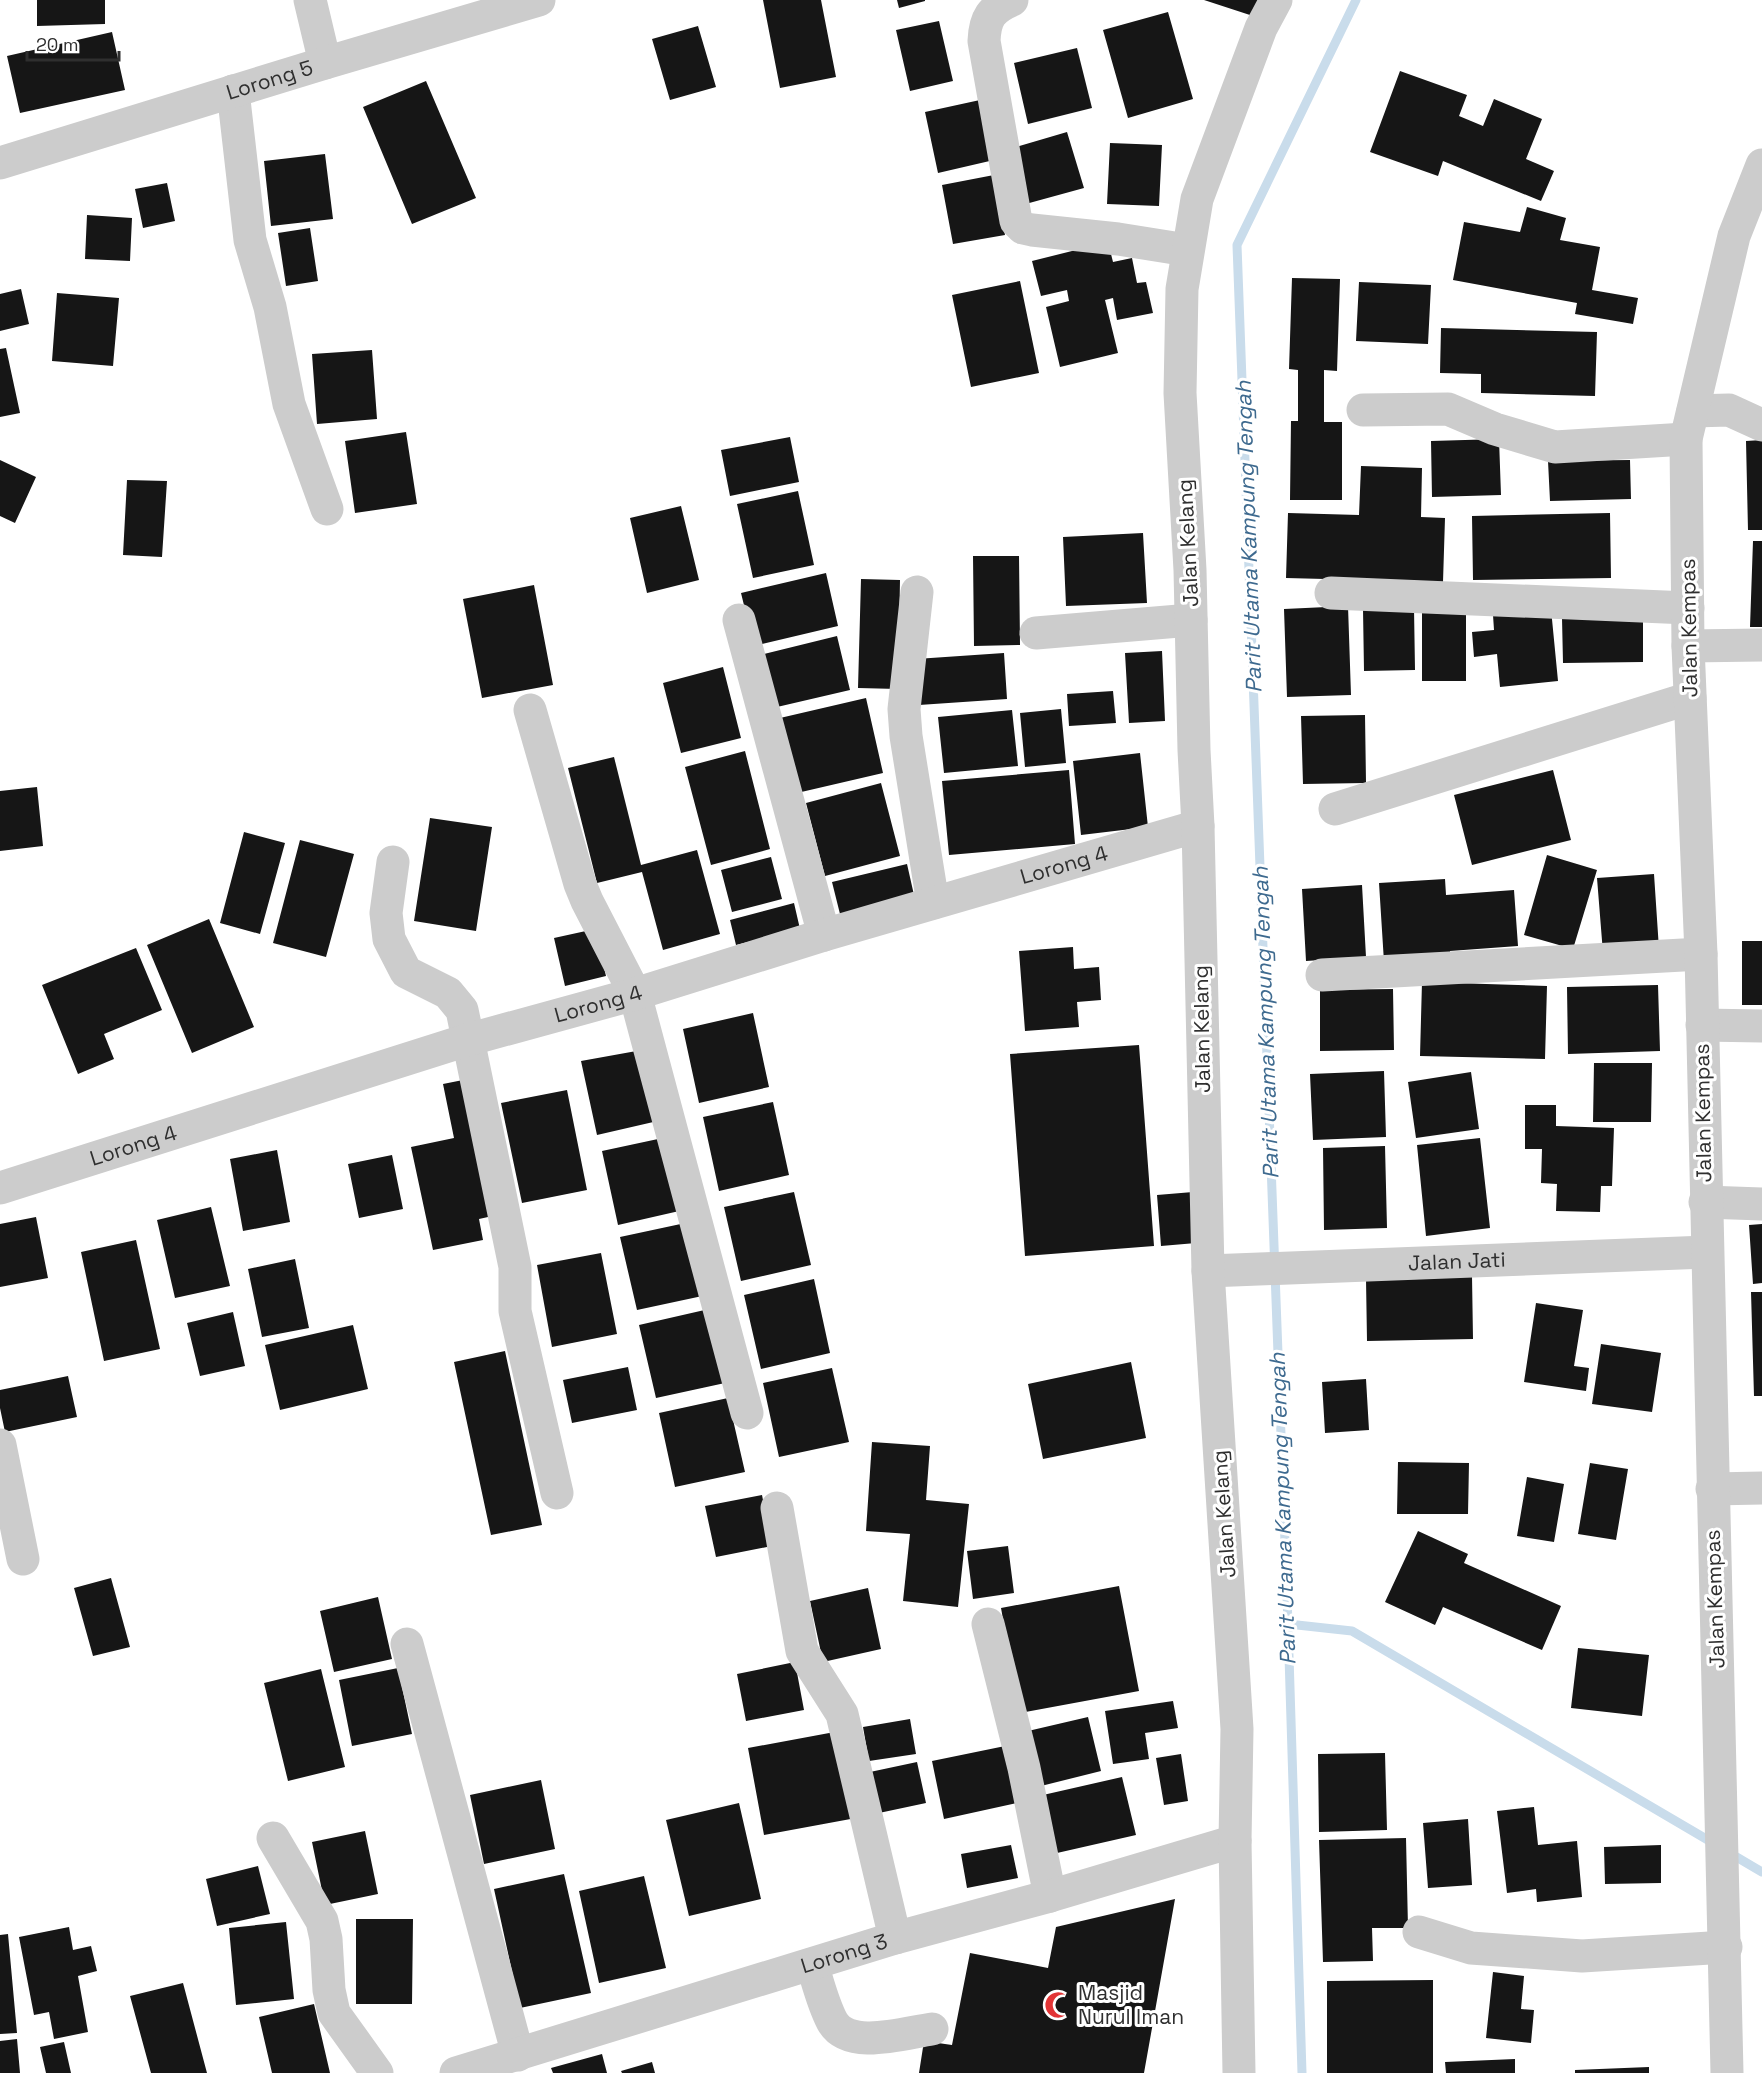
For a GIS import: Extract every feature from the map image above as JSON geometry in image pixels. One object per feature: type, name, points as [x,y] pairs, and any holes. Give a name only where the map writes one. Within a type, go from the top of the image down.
[{"type":"street","points":[[310,0],[325,63]]},
{"type":"street","name":"Lorong 5","points":[[0,163],[325,63],[443,13],[539,0]]},
{"type":"street","points":[[1012,0],[992,12],[984,25],[984,41],[1016,221],[1023,228],[1032,230],[1118,239],[1187,250]]},
{"type":"street","name":"Jalan Kelang","points":[[1239,2073],[1235,1841],[1237,1730],[1208,1271],[1198,826],[1180,393],[1182,289],[1197,199],[1261,28],[1276,0]]},
{"type":"street","points":[[232,91],[250,240],[270,307],[289,404],[327,509]]},
{"type":"street","name":"Jalan Kempas","points":[[1727,2073],[1701,954],[1688,646],[1689,425],[1734,236],[1762,165]]},
{"type":"street","points":[[1363,410],[1448,409],[1495,429],[1555,447],[1689,425],[1730,410],[1762,425]]},
{"type":"street","points":[[917,592],[904,709],[906,736],[933,903]]},
{"type":"street","points":[[1331,593],[1688,608]]},
{"type":"street","points":[[739,620],[824,934]]},
{"type":"street","points":[[1036,633],[1191,621]]},
{"type":"street","points":[[1688,646],[1762,645]]},
{"type":"street","points":[[1335,809],[1690,698]]},
{"type":"street","points":[[530,710],[580,884],[635,993],[747,1413]]},
{"type":"street","name":"Lorong 4","points":[[0,1188],[467,1040],[635,993],[824,934],[1198,826]]},
{"type":"street","points":[[393,862],[386,913],[389,939],[406,972],[448,993],[462,1010],[515,1267],[515,1311],[557,1493]]},
{"type":"street","points":[[1323,975],[1701,954]]},
{"type":"street","points":[[1702,1025],[1762,1026]]},
{"type":"street","points":[[1705,1202],[1762,1204]]},
{"type":"street","name":"Jalan Jati","points":[[1208,1271],[1707,1252]]},
{"type":"street","points":[[0,1445],[23,1559]]},
{"type":"street","points":[[1712,1488],[1762,1488]]},
{"type":"street","points":[[777,1508],[801,1651],[842,1714],[895,1938]]},
{"type":"street","points":[[988,1624],[1024,1768],[1050,1896]]},
{"type":"street","points":[[407,1644],[518,2055]]},
{"type":"street","points":[[273,1838],[321,1922],[326,1939],[329,1989],[334,2013],[377,2073]]},
{"type":"street","name":"Lorong 3","points":[[476,2070],[895,1938],[1050,1896],[1235,1841]]},
{"type":"street","points":[[1419,1932],[1471,1948],[1582,1956],[1725,1947]]},
{"type":"street","points":[[812,1964],[832,2021],[847,2036],[872,2038],[932,2030]]},
{"type":"building","points":[[37,0],[105,0],[105,24],[37,26]]},
{"type":"building","points":[[763,0],[821,0],[836,77],[780,88]]},
{"type":"building","points":[[897,0],[925,0],[925,1],[899,8]]},
{"type":"building","points":[[1204,0],[1258,0],[1253,16]]},
{"type":"building","points":[[1168,12],[1193,99],[1128,118],[1103,30]]},
{"type":"building","points":[[939,21],[953,81],[910,91],[896,30]]},
{"type":"building","points":[[698,26],[716,87],[670,100],[652,39]]},
{"type":"building","points":[[112,32],[125,90],[20,113],[7,56]]},
{"type":"building","points":[[1077,48],[1092,108],[1028,124],[1014,63]]},
{"type":"building","points":[[1400,71],[1467,95],[1459,116],[1483,126],[1494,99],[1542,119],[1526,159],[1554,171],[1541,201],[1443,161],[1438,176],[1370,152]]},
{"type":"building","points":[[426,81],[476,198],[412,224],[363,107]]},
{"type":"building","points":[[980,100],[994,160],[938,173],[925,112]]},
{"type":"building","points":[[1067,132],[1084,188],[1022,205],[1006,150]]},
{"type":"building","points":[[1110,143],[1162,145],[1159,206],[1107,204]]},
{"type":"building","points":[[325,154],[333,219],[271,226],[264,161]]},
{"type":"building","points":[[994,175],[1005,235],[953,244],[942,185]]},
{"type":"building","points":[[167,183],[175,221],[143,228],[135,189]]},
{"type":"building","points":[[1527,207],[1566,218],[1560,240],[1600,247],[1592,290],[1638,298],[1633,324],[1575,314],[1577,303],[1453,280],[1464,222],[1520,232]]},
{"type":"building","points":[[87,215],[132,218],[130,261],[85,259]]},
{"type":"building","points":[[310,228],[318,281],[286,286],[278,233]]},
{"type":"building","points":[[1108,242],[1113,262],[1132,258],[1137,283],[1146,282],[1153,313],[1117,320],[1113,298],[1105,300],[1118,353],[1060,367],[1046,307],[1069,301],[1067,290],[1041,296],[1032,261]]},
{"type":"building","points":[[1292,278],[1340,279],[1337,371],[1324,370],[1324,422],[1342,422],[1342,500],[1290,500],[1291,421],[1298,421],[1298,370],[1289,369]]},
{"type":"building","points":[[1020,281],[1039,373],[971,387],[952,295]]},
{"type":"building","points":[[1359,282],[1431,285],[1428,344],[1356,341]]},
{"type":"building","points":[[21,289],[29,324],[0,331],[0,294]]},
{"type":"building","points":[[57,293],[119,298],[113,366],[52,361]]},
{"type":"building","points":[[1441,328],[1597,332],[1595,396],[1481,393],[1481,374],[1440,373]]},
{"type":"building","points":[[6,348],[20,413],[0,417],[0,349]]},
{"type":"building","points":[[372,350],[377,419],[317,424],[312,354]]},
{"type":"building","points":[[406,432],[417,504],[355,513],[345,441]]},
{"type":"building","points":[[790,437],[799,482],[730,496],[721,450]]},
{"type":"building","points":[[1499,439],[1501,495],[1432,497],[1431,441]]},
{"type":"building","points":[[1762,440],[1762,530],[1748,530],[1746,441]]},
{"type":"building","points":[[0,460],[36,477],[15,523],[0,516]]},
{"type":"building","points":[[1630,460],[1631,499],[1550,501],[1548,461]]},
{"type":"building","points":[[1361,466],[1422,468],[1421,517],[1445,518],[1443,582],[1286,578],[1288,513],[1359,515]]},
{"type":"building","points":[[127,480],[167,481],[162,557],[123,555]]},
{"type":"building","points":[[798,491],[814,565],[753,578],[737,504]]},
{"type":"building","points":[[681,506],[699,580],[647,593],[630,518]]},
{"type":"building","points":[[1610,513],[1611,578],[1473,580],[1472,516]]},
{"type":"building","points":[[1143,533],[1147,603],[1066,606],[1063,537]]},
{"type":"building","points":[[1753,541],[1762,541],[1762,627],[1750,627]]},
{"type":"building","points":[[973,556],[1019,556],[1020,645],[974,646]]},
{"type":"building","points":[[826,573],[838,626],[754,646],[741,593]]},
{"type":"building","points":[[861,579],[900,580],[898,689],[858,688]]},
{"type":"building","points":[[534,585],[553,685],[482,698],[463,599]]},
{"type":"building","points":[[1348,606],[1351,695],[1287,697],[1284,609]]},
{"type":"building","points":[[1414,608],[1415,670],[1364,671],[1363,609]]},
{"type":"building","points":[[1551,609],[1558,681],[1500,687],[1497,654],[1474,657],[1472,632],[1494,630],[1493,615]]},
{"type":"building","points":[[1422,611],[1466,612],[1466,681],[1422,681]]},
{"type":"building","points":[[1643,617],[1643,662],[1563,663],[1562,618]]},
{"type":"building","points":[[837,636],[850,690],[777,707],[764,654]]},
{"type":"building","points":[[1162,651],[1165,721],[1129,723],[1125,653]]},
{"type":"building","points":[[1004,653],[1007,699],[919,705],[916,659]]},
{"type":"building","points":[[723,667],[741,738],[681,753],[663,683]]},
{"type":"building","points":[[1113,691],[1116,723],[1069,726],[1067,694]]},
{"type":"building","points":[[866,698],[883,773],[797,793],[780,718]]},
{"type":"building","points":[[1061,709],[1066,763],[1025,767],[1020,713]]},
{"type":"building","points":[[1012,710],[1018,766],[944,773],[938,717]]},
{"type":"building","points":[[1365,715],[1366,783],[1303,784],[1301,716]]},
{"type":"building","points":[[745,751],[770,849],[711,865],[685,767]]},
{"type":"building","points":[[1140,753],[1148,827],[1081,835],[1073,761]]},
{"type":"building","points":[[614,757],[641,865],[697,850],[720,934],[663,950],[642,872],[597,883],[568,768]]},
{"type":"building","points":[[1069,770],[1075,844],[949,855],[942,781]]},
{"type":"building","points":[[1553,770],[1571,840],[1472,865],[1454,795]]},
{"type":"building","points":[[881,783],[900,856],[825,876],[806,803]]},
{"type":"building","points":[[37,787],[43,846],[0,851],[0,791]]},
{"type":"building","points":[[430,818],[492,827],[476,931],[414,921]]},
{"type":"building","points":[[244,832],[285,843],[260,934],[220,923]]},
{"type":"building","points":[[300,840],[354,854],[326,957],[273,943]]},
{"type":"building","points":[[1547,855],[1597,870],[1573,949],[1524,935]]},
{"type":"building","points":[[771,857],[782,899],[732,912],[721,870]]},
{"type":"building","points":[[907,864],[914,895],[840,914],[832,882]]},
{"type":"building","points":[[1654,874],[1659,949],[1603,953],[1597,878]]},
{"type":"building","points":[[1445,879],[1446,895],[1514,890],[1518,946],[1450,951],[1450,958],[1384,962],[1379,883]]},
{"type":"building","points":[[1362,885],[1366,957],[1306,961],[1302,889]]},
{"type":"building","points":[[794,903],[800,929],[736,945],[730,920]]},
{"type":"building","points":[[209,919],[254,1027],[192,1053],[147,945]]},
{"type":"building","points":[[595,929],[606,976],[565,986],[554,938]]},
{"type":"building","points":[[1742,941],[1762,941],[1762,1005],[1742,1005]]},
{"type":"building","points":[[1073,947],[1074,969],[1099,967],[1101,1000],[1077,1002],[1079,1027],[1025,1031],[1019,951]]},
{"type":"building","points":[[136,948],[162,1010],[104,1034],[114,1059],[78,1074],[42,985]]},
{"type":"building","points":[[1422,982],[1547,986],[1545,1059],[1420,1056]]},
{"type":"building","points":[[1658,985],[1660,1051],[1568,1054],[1567,987]]},
{"type":"building","points":[[1393,989],[1394,1050],[1320,1051],[1320,990]]},
{"type":"building","points":[[753,1013],[769,1087],[699,1103],[683,1029]]},
{"type":"building","points":[[1139,1045],[1154,1246],[1025,1256],[1010,1054]]},
{"type":"building","points":[[642,1050],[662,1120],[597,1135],[581,1061]]},
{"type":"building","points":[[1594,1063],[1652,1063],[1651,1122],[1593,1122]]},
{"type":"building","points":[[1384,1071],[1386,1137],[1313,1140],[1310,1074]]},
{"type":"building","points":[[1471,1072],[1479,1129],[1416,1138],[1408,1082]]},
{"type":"building","points":[[468,1079],[497,1215],[479,1219],[483,1240],[433,1250],[411,1147],[454,1138],[443,1084]]},
{"type":"building","points":[[567,1090],[587,1190],[522,1203],[501,1103]]},
{"type":"building","points":[[773,1102],[789,1175],[719,1191],[703,1117]]},
{"type":"building","points":[[1525,1105],[1556,1105],[1556,1126],[1614,1128],[1612,1186],[1601,1186],[1600,1212],[1556,1211],[1557,1184],[1541,1183],[1542,1149],[1525,1149]]},
{"type":"building","points":[[672,1136],[688,1209],[618,1225],[602,1151]]},
{"type":"building","points":[[1480,1138],[1490,1228],[1426,1236],[1417,1145]]},
{"type":"building","points":[[1385,1146],[1387,1228],[1324,1230],[1323,1148]]},
{"type":"building","points":[[277,1150],[290,1222],[243,1231],[230,1159]]},
{"type":"building","points":[[392,1155],[403,1209],[359,1218],[348,1164]]},
{"type":"building","points":[[794,1192],[811,1265],[741,1281],[724,1207]]},
{"type":"building","points":[[1193,1192],[1196,1243],[1161,1246],[1157,1195]]},
{"type":"building","points":[[211,1207],[230,1286],[175,1298],[157,1220]]},
{"type":"building","points":[[36,1217],[48,1278],[0,1287],[0,1224]]},
{"type":"building","points":[[690,1222],[707,1295],[637,1310],[620,1237]]},
{"type":"building","points":[[1762,1224],[1762,1283],[1753,1284],[1749,1225]]},
{"type":"building","points":[[136,1240],[160,1349],[104,1361],[81,1252]]},
{"type":"building","points":[[601,1253],[617,1334],[552,1347],[537,1265]]},
{"type":"building","points":[[295,1259],[309,1328],[262,1337],[248,1269]]},
{"type":"building","points":[[1472,1276],[1473,1339],[1367,1341],[1366,1279]]},
{"type":"building","points":[[814,1279],[830,1353],[761,1369],[744,1295]]},
{"type":"building","points":[[1751,1292],[1762,1292],[1762,1396],[1754,1396]]},
{"type":"building","points":[[1536,1303],[1583,1310],[1574,1366],[1589,1368],[1586,1391],[1524,1382]]},
{"type":"building","points":[[709,1309],[725,1383],[656,1398],[639,1325]]},
{"type":"building","points":[[233,1312],[245,1366],[200,1376],[187,1323]]},
{"type":"building","points":[[353,1325],[368,1389],[280,1410],[265,1345]]},
{"type":"building","points":[[1601,1344],[1661,1353],[1652,1412],[1592,1404]]},
{"type":"building","points":[[505,1351],[542,1525],[491,1535],[454,1362]]},
{"type":"building","points":[[1131,1362],[1146,1438],[1043,1459],[1028,1384]]},
{"type":"building","points":[[628,1367],[637,1410],[572,1423],[563,1380]]},
{"type":"building","points":[[832,1368],[849,1442],[779,1457],[763,1383]]},
{"type":"building","points":[[68,1376],[77,1417],[5,1432],[0,1408],[0,1390]]},
{"type":"building","points":[[1366,1379],[1369,1430],[1325,1433],[1322,1382]]},
{"type":"building","points":[[728,1398],[745,1472],[675,1487],[659,1413]]},
{"type":"building","points":[[872,1442],[930,1446],[926,1500],[969,1504],[958,1607],[903,1601],[910,1534],[866,1531]]},
{"type":"building","points":[[1398,1462],[1469,1463],[1468,1514],[1397,1514]]},
{"type":"building","points":[[1590,1463],[1628,1469],[1616,1540],[1578,1534]]},
{"type":"building","points":[[1527,1477],[1564,1484],[1554,1542],[1517,1536]]},
{"type":"building","points":[[762,1495],[772,1546],[716,1557],[705,1506]]},
{"type":"building","points":[[1418,1531],[1468,1554],[1464,1563],[1561,1606],[1542,1650],[1443,1607],[1435,1625],[1385,1602]]},
{"type":"building","points":[[1008,1546],[1014,1593],[973,1599],[967,1551]]},
{"type":"building","points":[[111,1578],[130,1647],[93,1656],[74,1588]]},
{"type":"building","points":[[1119,1586],[1139,1691],[1020,1713],[1001,1608]]},
{"type":"building","points":[[868,1588],[881,1649],[823,1662],[810,1601]]},
{"type":"building","points":[[378,1597],[392,1659],[334,1672],[320,1611]]},
{"type":"building","points":[[1578,1648],[1649,1655],[1642,1716],[1571,1708]]},
{"type":"building","points":[[795,1662],[804,1710],[746,1721],[737,1674]]},
{"type":"building","points":[[398,1668],[412,1734],[352,1746],[339,1680]]},
{"type":"building","points":[[321,1669],[345,1767],[288,1781],[264,1683]]},
{"type":"building","points":[[1173,1701],[1178,1728],[1145,1733],[1149,1759],[1113,1764],[1105,1711]]},
{"type":"building","points":[[1088,1717],[1101,1771],[1041,1786],[1028,1731]]},
{"type":"building","points":[[910,1719],[916,1754],[869,1761],[863,1727]]},
{"type":"building","points":[[840,1731],[856,1818],[764,1835],[748,1748]]},
{"type":"building","points":[[1010,1745],[1022,1802],[944,1819],[932,1761]]},
{"type":"building","points":[[1385,1753],[1387,1830],[1319,1832],[1318,1754]]},
{"type":"building","points":[[1181,1754],[1188,1801],[1164,1805],[1156,1758]]},
{"type":"building","points":[[917,1762],[926,1803],[879,1813],[870,1772]]},
{"type":"building","points":[[1122,1777],[1136,1835],[1057,1853],[1043,1795]]},
{"type":"building","points":[[541,1780],[555,1849],[484,1864],[470,1795]]},
{"type":"building","points":[[739,1803],[761,1899],[689,1916],[666,1820]]},
{"type":"building","points":[[1534,1807],[1538,1845],[1577,1841],[1582,1897],[1537,1902],[1536,1889],[1507,1893],[1497,1811]]},
{"type":"building","points":[[1468,1819],[1472,1885],[1428,1888],[1423,1823]]},
{"type":"building","points":[[365,1831],[378,1894],[325,1905],[312,1842]]},
{"type":"building","points":[[1406,1838],[1408,1928],[1372,1928],[1373,1961],[1323,1962],[1319,1840]]},
{"type":"building","points":[[1011,1845],[1018,1878],[967,1888],[961,1854]]},
{"type":"building","points":[[1661,1845],[1661,1883],[1605,1884],[1604,1847]]},
{"type":"building","points":[[258,1866],[270,1914],[217,1926],[206,1879]]},
{"type":"building","points":[[564,1874],[591,1993],[520,2008],[494,1889]]},
{"type":"building","points":[[644,1876],[666,1968],[599,1983],[579,1891]]},
{"type":"building","name":"Masjid Nurul Iman","points":[[1175,1899],[1144,2073],[919,2073],[924,2041],[952,2045],[970,1953],[1048,1968],[1056,1927]]},
{"type":"building","points":[[356,1919],[413,1919],[412,2004],[356,2004]]},
{"type":"building","points":[[286,1922],[294,1999],[236,2005],[229,1928]]},
{"type":"building","points":[[69,1927],[73,1950],[91,1946],[97,1971],[78,1976],[88,2032],[54,2039],[49,2012],[34,2015],[19,1937]]},
{"type":"building","points":[[8,1934],[17,2033],[0,2034],[0,1935]]},
{"type":"building","points":[[1493,1972],[1524,1976],[1521,2009],[1534,2010],[1531,2043],[1486,2038]]},
{"type":"building","points":[[1433,1980],[1433,2073],[1327,2073],[1327,1981]]},
{"type":"building","points":[[183,1983],[207,2073],[151,2073],[130,1996]]},
{"type":"building","points":[[314,2004],[330,2073],[272,2073],[259,2017]]},
{"type":"building","points":[[17,2039],[20,2073],[0,2073],[0,2041]]},
{"type":"building","points":[[64,2042],[71,2073],[46,2073],[40,2047]]},
{"type":"building","points":[[602,2054],[607,2073],[553,2073],[551,2068]]},
{"type":"building","points":[[1515,2059],[1515,2073],[1446,2073],[1445,2062]]},
{"type":"building","points":[[652,2062],[655,2073],[622,2073],[621,2071]]},
{"type":"building","points":[[1649,2067],[1649,2073],[1575,2073],[1575,2070]]},
{"type":"waterway","name":"Parit Utama Kampung Tengah","points":[[1302,2073],[1288,1624],[1237,245],[1356,0]]},
{"type":"waterway","points":[[1288,1624],[1352,1631],[1713,1843]]},
{"type":"waterway","points":[[1728,1852],[1762,1872]]},
{"type":"place","name":"Masjid Nurul Iman","points":[[1058,2005]]}]
